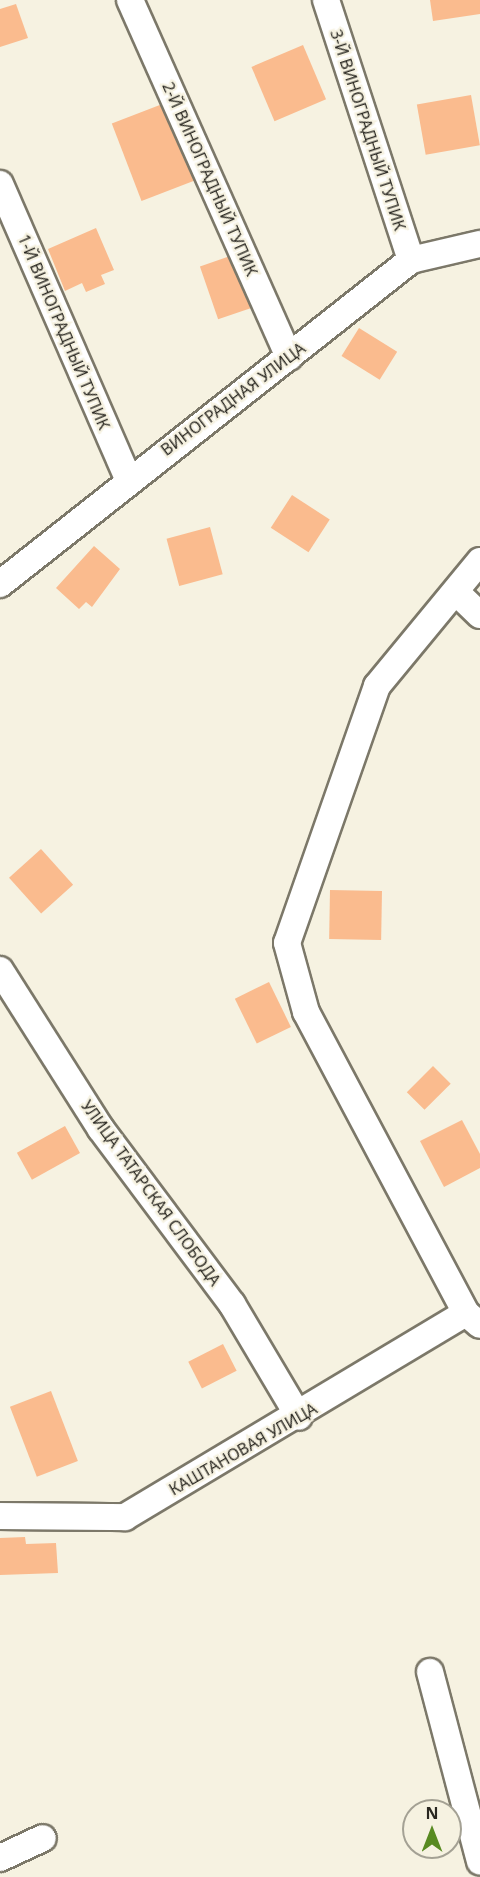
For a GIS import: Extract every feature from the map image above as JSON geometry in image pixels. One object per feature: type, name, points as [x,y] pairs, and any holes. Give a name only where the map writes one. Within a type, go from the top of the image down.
[{"type":"street","name":"2-Й ВИНОГРАДНЫЙ ТУПИК","points":[[130,0],[289,357]]},
{"type":"street","name":"3-Й ВИНОГРАДНЫЙ ТУПИК","points":[[326,0],[411,260]]},
{"type":"street","name":"1-Й ВИНОГРАДНЫЙ ТУПИК","points":[[0,184],[128,479]]},
{"type":"street","name":"ВИНОГРАДНАЯ УЛИЦА","points":[[0,584],[128,479],[289,357],[411,260],[480,244]]},
{"type":"street","points":[[473,1319],[306,1011],[287,943],[377,686],[480,561]]},
{"type":"street","points":[[456,592],[480,615]]},
{"type":"street","name":"УЛИЦА ТАТАРСКАЯ СЛОБОДА","points":[[0,970],[101,1129],[232,1304],[299,1417]]},
{"type":"street","name":"КАШТАНОВАЯ УЛИЦА","points":[[0,1516],[125,1517],[473,1319]]},
{"type":"street","points":[[430,1672],[480,1861]]},
{"type":"street","points":[[0,1858],[43,1838]]},
{"type":"building","points":[[430,0],[480,0],[480,14],[433,21]]},
{"type":"building","points":[[16,4],[28,38],[0,47],[0,9]]},
{"type":"building","points":[[303,45],[326,99],[275,121],[251,67]]},
{"type":"building","points":[[471,95],[480,145],[426,155],[417,105]]},
{"type":"building","points":[[165,103],[195,180],[142,201],[112,123]]},
{"type":"building","points":[[96,228],[114,270],[101,275],[105,284],[86,292],[82,283],[65,291],[48,249]]},
{"type":"building","points":[[233,255],[251,308],[218,319],[200,266]]},
{"type":"building","points":[[359,328],[397,352],[380,380],[342,356]]},
{"type":"building","points":[[292,495],[330,520],[308,552],[271,528]]},
{"type":"building","points":[[210,527],[223,574],[179,586],[167,539]]},
{"type":"building","points":[[94,546],[120,569],[92,607],[86,602],[79,609],[56,588]]},
{"type":"building","points":[[41,849],[73,885],[41,913],[9,878]]},
{"type":"building","points":[[330,890],[382,891],[381,940],[329,939]]},
{"type":"building","points":[[269,982],[291,1027],[257,1044],[235,999]]},
{"type":"building","points":[[433,1066],[451,1084],[425,1110],[407,1092]]},
{"type":"building","points":[[462,1120],[480,1154],[480,1168],[444,1187],[420,1141]]},
{"type":"building","points":[[65,1126],[80,1153],[32,1180],[17,1153]]},
{"type":"building","points":[[223,1344],[237,1371],[202,1388],[188,1362]]},
{"type":"building","points":[[51,1391],[78,1461],[37,1477],[10,1407]]},
{"type":"building","points":[[25,1537],[26,1544],[56,1543],[58,1573],[0,1575],[0,1538]]}]
